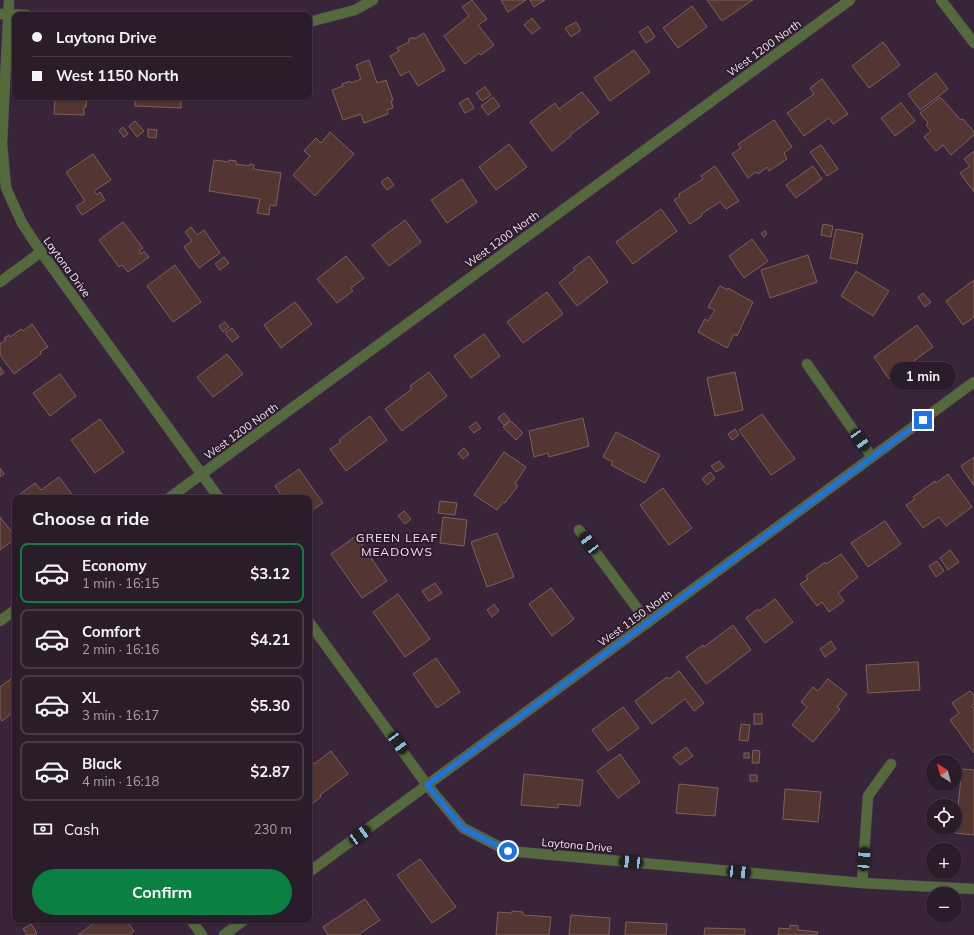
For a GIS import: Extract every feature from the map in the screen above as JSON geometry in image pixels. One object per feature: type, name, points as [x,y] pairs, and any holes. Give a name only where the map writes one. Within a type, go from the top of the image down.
[{"type":"street","name":"Laytona Drive","points":[[9,0],[4,14],[2,143],[6,188],[22,223],[41,252],[216,495]]},
{"type":"street","points":[[312,21],[355,10],[373,0]]},
{"type":"street","name":"West 1200 North","points":[[173,495],[850,0]]},
{"type":"street","points":[[941,0],[974,43]]},
{"type":"street","points":[[0,282],[41,252]]},
{"type":"street","points":[[807,364],[872,457]]},
{"type":"street","name":"West 1150 North","points":[[312,870],[974,382]]},
{"type":"street","points":[[579,530],[648,623]]},
{"type":"street","points":[[0,621],[12,612]]},
{"type":"street","name":"Laytona Drive","points":[[312,626],[427,785],[463,828],[508,851],[862,883],[974,889]]},
{"type":"street","points":[[862,883],[868,796],[891,764]]},
{"type":"street","points":[[193,923],[202,935]]},
{"type":"street","points":[[224,935],[240,923]]},
{"type":"building","points":[[472,0],[487,19],[478,25],[494,45],[481,55],[479,53],[465,64],[444,36],[469,16],[462,7]]},
{"type":"building","points":[[501,0],[526,0],[508,12]]},
{"type":"building","points":[[530,0],[545,0],[534,7]]},
{"type":"building","points":[[707,0],[753,0],[722,21]]},
{"type":"building","points":[[692,6],[707,27],[678,48],[663,28]]},
{"type":"building","points":[[532,18],[540,28],[532,34],[524,25]]},
{"type":"building","points":[[576,22],[581,30],[571,37],[565,28]]},
{"type":"building","points":[[648,26],[655,37],[646,43],[639,32]]},
{"type":"building","points":[[424,33],[445,70],[418,86],[409,71],[401,76],[390,56],[399,51],[397,48],[409,42],[408,40],[413,37],[414,39]]},
{"type":"building","points":[[883,42],[900,65],[869,88],[852,66]]},
{"type":"building","points":[[634,50],[650,72],[610,101],[594,78]]},
{"type":"building","points":[[369,60],[377,83],[386,80],[393,100],[391,101],[393,108],[387,110],[388,114],[364,123],[361,114],[343,120],[332,90],[343,86],[342,84],[350,81],[351,83],[361,79],[356,65]]},
{"type":"building","points":[[936,73],[948,89],[920,110],[908,94]]},
{"type":"building","points":[[822,79],[848,114],[833,124],[829,118],[804,136],[787,113],[814,94],[810,88]]},
{"type":"building","points":[[485,87],[491,95],[482,101],[476,93]]},
{"type":"building","points":[[582,92],[599,113],[552,151],[530,122],[555,103],[559,109]]},
{"type":"building","points":[[493,97],[500,106],[488,115],[481,106]]},
{"type":"building","points":[[940,97],[974,132],[974,135],[951,155],[943,145],[936,151],[924,137],[931,131],[926,125],[928,123],[920,113]]},
{"type":"building","points":[[468,98],[474,108],[465,113],[459,103]]},
{"type":"building","points":[[55,100],[87,100],[86,107],[84,107],[84,115],[54,114]]},
{"type":"building","points":[[135,100],[181,100],[181,108],[135,106]]},
{"type":"building","points":[[901,103],[915,121],[895,136],[881,118]]},
{"type":"building","points":[[774,120],[792,147],[784,153],[787,159],[769,171],[767,167],[758,174],[756,172],[748,178],[732,154],[741,148],[738,144]]},
{"type":"building","points":[[135,121],[144,131],[137,137],[129,126]]},
{"type":"building","points":[[123,127],[128,134],[124,137],[119,131]]},
{"type":"building","points":[[148,129],[157,130],[156,138],[148,137]]},
{"type":"building","points":[[330,132],[354,154],[315,196],[293,175],[310,156],[304,151],[316,138],[321,143]]},
{"type":"building","points":[[509,144],[527,167],[496,190],[479,167]]},
{"type":"building","points":[[821,145],[838,169],[827,176],[810,152]]},
{"type":"building","points":[[974,151],[974,192],[960,173],[970,166],[964,159]]},
{"type":"building","points":[[93,154],[111,180],[94,191],[97,195],[100,192],[105,200],[82,215],[76,206],[85,201],[66,172]]},
{"type":"building","points":[[214,160],[229,162],[229,160],[236,161],[236,164],[249,166],[250,164],[254,165],[253,169],[281,173],[276,206],[270,205],[269,215],[257,213],[260,199],[209,191]]},
{"type":"building","points":[[715,166],[739,201],[726,209],[720,202],[701,214],[702,216],[690,224],[674,200],[680,196],[679,194],[703,179],[701,176]]},
{"type":"building","points":[[813,166],[822,179],[796,198],[786,185]]},
{"type":"building","points":[[388,177],[394,185],[387,190],[381,182]]},
{"type":"building","points":[[462,179],[477,202],[447,223],[431,200]]},
{"type":"building","points":[[661,209],[677,231],[633,264],[616,242]]},
{"type":"building","points":[[405,220],[421,242],[389,266],[372,245]]},
{"type":"building","points":[[123,222],[143,248],[139,251],[141,254],[144,251],[149,257],[128,272],[122,265],[119,267],[99,240]]},
{"type":"building","points":[[823,224],[833,226],[831,237],[821,235]]},
{"type":"building","points":[[191,227],[197,235],[204,230],[220,253],[199,268],[184,247],[192,241],[185,232]]},
{"type":"building","points":[[836,229],[863,234],[857,264],[830,258]]},
{"type":"building","points":[[765,231],[767,234],[764,237],[761,234]]},
{"type":"building","points":[[752,239],[768,261],[744,278],[729,256]]},
{"type":"building","points":[[808,255],[817,282],[770,298],[761,270]]},
{"type":"building","points":[[346,256],[364,278],[351,288],[353,291],[337,303],[317,279]]},
{"type":"building","points":[[589,256],[608,282],[577,306],[559,283],[575,270],[573,268]]},
{"type":"building","points":[[224,257],[229,263],[220,270],[215,264]]},
{"type":"building","points":[[175,265],[201,302],[173,322],[147,286]]},
{"type":"building","points":[[856,271],[889,291],[873,316],[841,296]]},
{"type":"building","points":[[974,280],[974,317],[963,325],[946,301]]},
{"type":"building","points":[[720,286],[728,290],[728,288],[753,302],[737,336],[734,334],[727,348],[698,332],[705,319],[708,321],[715,310],[708,307]]},
{"type":"building","points":[[547,292],[563,314],[523,343],[507,322]]},
{"type":"building","points":[[923,293],[931,302],[925,307],[918,297]]},
{"type":"building","points":[[295,302],[312,324],[281,348],[264,325]]},
{"type":"building","points":[[225,322],[229,327],[223,332],[219,326]]},
{"type":"building","points":[[32,324],[48,347],[14,374],[0,355],[0,344],[6,340],[4,338],[9,335],[10,337],[21,329],[23,331]]},
{"type":"building","points":[[917,325],[933,347],[889,379],[874,357]]},
{"type":"building","points":[[232,328],[239,337],[232,342],[225,333]]},
{"type":"building","points":[[484,334],[500,356],[471,378],[454,356]]},
{"type":"building","points":[[227,354],[243,374],[213,397],[197,377]]},
{"type":"building","points":[[0,367],[4,373],[0,375]]},
{"type":"building","points":[[429,372],[447,396],[402,431],[385,409],[412,389],[410,386]]},
{"type":"building","points":[[735,372],[743,410],[715,416],[707,378]]},
{"type":"building","points":[[60,374],[76,396],[50,416],[33,393]]},
{"type":"building","points":[[504,413],[510,420],[504,425],[498,418]]},
{"type":"building","points":[[762,414],[795,459],[771,475],[739,430]]},
{"type":"building","points":[[370,416],[387,440],[346,471],[330,449],[341,442],[339,440]]},
{"type":"building","points":[[583,418],[589,446],[549,457],[548,453],[534,457],[529,431]]},
{"type":"building","points":[[100,419],[124,452],[95,473],[71,440]]},
{"type":"building","points":[[511,421],[523,433],[516,440],[503,427]]},
{"type":"building","points":[[476,422],[481,428],[474,433],[469,427]]},
{"type":"building","points":[[735,429],[739,435],[732,440],[728,434]]},
{"type":"building","points":[[616,432],[660,455],[645,483],[611,465],[613,462],[603,457]]},
{"type":"building","points":[[464,448],[469,454],[463,459],[458,453]]},
{"type":"building","points":[[504,452],[526,467],[515,484],[518,486],[505,503],[503,502],[497,510],[474,495]]},
{"type":"building","points":[[974,457],[974,486],[961,466]]},
{"type":"building","points":[[719,461],[724,467],[716,472],[711,466]]},
{"type":"building","points":[[0,468],[4,474],[0,477]]},
{"type":"building","points":[[299,469],[323,503],[312,510],[312,495],[281,495],[275,486]]},
{"type":"building","points":[[710,472],[715,478],[707,485],[702,479]]},
{"type":"building","points":[[948,474],[972,507],[946,526],[939,517],[923,528],[906,505],[915,499],[913,497],[935,481],[936,483]]},
{"type":"building","points":[[59,477],[72,495],[19,495],[35,483],[41,490]]},
{"type":"building","points":[[663,488],[692,528],[669,545],[640,505]]},
{"type":"building","points":[[440,501],[457,503],[455,515],[438,513]]},
{"type":"building","points":[[404,511],[411,519],[405,524],[398,516]]},
{"type":"building","points":[[0,517],[12,532],[12,541],[0,550]]},
{"type":"building","points":[[443,517],[467,520],[464,546],[440,543]]},
{"type":"building","points":[[885,521],[901,544],[868,567],[851,543]]},
{"type":"building","points":[[497,533],[514,577],[487,587],[471,542]]},
{"type":"building","points":[[356,536],[387,581],[362,598],[331,554]]},
{"type":"building","points":[[950,550],[959,562],[948,570],[940,558]]},
{"type":"building","points":[[841,554],[858,577],[838,593],[844,601],[829,612],[822,602],[817,606],[800,584],[808,579],[806,576],[825,562],[826,564]]},
{"type":"building","points":[[937,561],[944,571],[936,577],[929,566]]},
{"type":"building","points":[[435,583],[442,593],[429,601],[422,591]]},
{"type":"building","points":[[551,588],[574,619],[552,636],[529,604]]},
{"type":"building","points":[[398,594],[430,639],[405,657],[373,612]]},
{"type":"building","points":[[775,599],[793,622],[765,643],[746,618],[758,609],[759,611]]},
{"type":"building","points":[[494,604],[499,611],[492,617],[487,610]]},
{"type":"building","points":[[733,625],[751,650],[706,684],[686,657],[703,645],[704,647]]},
{"type":"building","points":[[831,641],[836,649],[825,657],[820,649]]},
{"type":"building","points":[[436,658],[460,692],[437,708],[413,674]]},
{"type":"building","points":[[918,662],[920,690],[868,693],[866,665]]},
{"type":"building","points":[[679,671],[704,703],[694,711],[685,699],[652,724],[635,701],[667,677],[669,679]]},
{"type":"building","points":[[12,678],[12,713],[2,721],[0,718],[0,687]]},
{"type":"building","points":[[828,679],[847,694],[837,707],[840,709],[813,742],[792,725],[807,707],[801,702],[813,687],[818,691]]},
{"type":"building","points":[[970,691],[974,695],[974,704],[972,706],[974,708],[974,753],[950,720],[959,713],[952,703]]},
{"type":"building","points":[[623,707],[639,728],[608,751],[592,730]]},
{"type":"building","points":[[754,714],[762,714],[762,724],[754,724]]},
{"type":"building","points":[[741,724],[750,725],[748,741],[739,740]]},
{"type":"building","points":[[686,747],[693,756],[680,765],[673,757]]},
{"type":"building","points":[[753,750],[760,751],[759,763],[752,763]]},
{"type":"building","points":[[331,751],[348,774],[320,795],[321,797],[312,804],[312,761],[314,764]]},
{"type":"building","points":[[744,753],[749,753],[749,758],[744,758]]},
{"type":"building","points":[[620,754],[640,782],[618,798],[597,771]]},
{"type":"building","points":[[962,769],[974,770],[974,835],[962,834],[962,799],[959,799],[960,791],[962,791]]},
{"type":"building","points":[[524,774],[583,780],[580,806],[558,804],[558,808],[521,805]]},
{"type":"building","points":[[750,775],[757,775],[757,781],[750,781]]},
{"type":"building","points":[[679,784],[718,788],[715,816],[676,813]]},
{"type":"building","points":[[785,789],[821,792],[818,822],[783,819]]},
{"type":"building","points":[[420,859],[456,907],[432,923],[397,875]]},
{"type":"building","points":[[365,899],[380,920],[358,935],[328,935],[323,927]]},
{"type":"building","points":[[512,911],[523,912],[523,915],[551,917],[549,935],[496,935],[498,912],[512,913]]},
{"type":"building","points":[[571,915],[610,918],[609,935],[569,935]]},
{"type":"building","points":[[626,922],[667,924],[666,935],[625,935]]},
{"type":"building","points":[[94,923],[128,923],[134,931],[129,935],[78,935]]},
{"type":"building","points":[[31,924],[37,933],[35,935],[27,935],[23,929]]},
{"type":"building","points":[[790,925],[798,926],[798,930],[818,932],[817,935],[778,935],[779,928],[790,929]]},
{"type":"building","points":[[705,928],[745,929],[745,935],[704,935]]},
{"type":"district","name":"GREEN LEAF MEADOWS","points":[[397,545]]},
{"type":"route","points":[[508,851],[463,828],[427,785],[923,420]]}]
